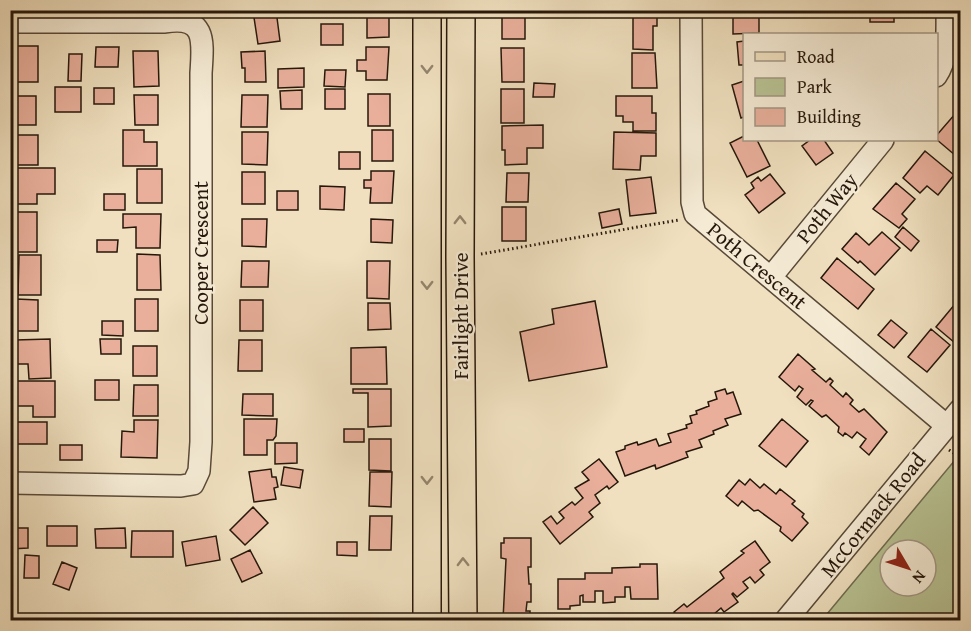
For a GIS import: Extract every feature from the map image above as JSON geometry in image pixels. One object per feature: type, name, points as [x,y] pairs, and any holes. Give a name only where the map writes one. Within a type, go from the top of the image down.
[{"type":"main road","name":"Fairlight Drive","points":[[427,10],[427,621]]},
{"type":"main road","name":"Fairlight Drive","points":[[461,10],[460,269],[463,621]]},
{"type":"street","name":"Poth Crescent","points":[[692,10],[693,212],[947,426]]},
{"type":"street","points":[[938,73],[945,58],[947,10]]},
{"type":"street","name":"Cooper Crescent","points":[[10,22],[165,22],[179,20],[193,24],[203,40],[199,471],[193,483],[181,486],[10,483]]},
{"type":"street","name":"Poth Way","points":[[771,277],[883,141]]},
{"type":"street","name":"McCormack Road","points":[[786,621],[960,410]]},
{"type":"path","points":[[481,254],[681,220]]},
{"type":"green space","points":[[960,454],[960,620],[822,620],[878,553],[878,598],[938,598],[938,538],[890,538]]},
{"type":"building","points":[[276,10],[280,41],[258,44],[253,11]]},
{"type":"building","points":[[367,10],[389,10],[389,37],[367,38]]},
{"type":"building","points":[[502,10],[525,10],[525,39],[502,39]]},
{"type":"building","points":[[733,10],[759,10],[759,33],[733,34]]},
{"type":"building","points":[[870,10],[894,10],[894,22],[870,22]]},
{"type":"building","points":[[633,12],[657,12],[657,26],[653,26],[653,50],[633,49]]},
{"type":"building","points":[[321,24],[343,24],[343,45],[321,45]]},
{"type":"building","points":[[743,41],[743,65],[739,65],[737,42]]},
{"type":"building","points":[[14,46],[38,46],[38,82],[14,82]]},
{"type":"building","points":[[96,47],[119,47],[118,67],[95,67]]},
{"type":"building","points":[[366,47],[389,47],[387,80],[366,80],[366,71],[357,71],[357,60],[366,60]]},
{"type":"building","points":[[501,48],[524,48],[524,82],[502,82]]},
{"type":"building","points":[[133,51],[158,51],[159,86],[134,87]]},
{"type":"building","points":[[265,51],[266,82],[245,82],[245,68],[242,68],[241,52]]},
{"type":"building","points":[[632,53],[655,53],[657,88],[632,88]]},
{"type":"building","points":[[69,54],[82,54],[81,81],[68,81]]},
{"type":"building","points":[[304,68],[304,87],[278,88],[278,69]]},
{"type":"building","points":[[325,70],[346,70],[345,87],[324,86]]},
{"type":"building","points":[[743,81],[743,117],[741,118],[732,85]]},
{"type":"building","points":[[534,83],[555,84],[554,97],[533,97]]},
{"type":"building","points":[[55,87],[81,87],[81,112],[55,112]]},
{"type":"building","points":[[94,88],[114,88],[114,104],[94,104]]},
{"type":"building","points":[[325,89],[345,89],[345,109],[325,109]]},
{"type":"building","points":[[501,89],[524,89],[524,123],[501,123]]},
{"type":"building","points":[[302,90],[302,109],[281,109],[280,91]]},
{"type":"building","points":[[368,94],[390,94],[390,126],[368,126]]},
{"type":"building","points":[[134,95],[158,95],[158,125],[135,125]]},
{"type":"building","points":[[242,95],[268,95],[267,127],[241,127]]},
{"type":"building","points":[[16,96],[36,96],[36,125],[16,125]]},
{"type":"building","points":[[616,96],[652,96],[652,113],[656,113],[656,131],[633,131],[633,122],[623,122],[623,116],[616,116]]},
{"type":"building","points":[[955,114],[960,119],[960,150],[956,156],[938,141],[938,134]]},
{"type":"building","points":[[543,125],[543,148],[527,148],[527,164],[505,165],[505,150],[502,150],[502,126]]},
{"type":"building","points":[[123,130],[144,130],[144,142],[157,142],[157,166],[123,166]]},
{"type":"building","points":[[372,130],[393,130],[393,161],[372,161]]},
{"type":"building","points":[[242,132],[268,132],[267,165],[242,164]]},
{"type":"building","points":[[614,132],[656,133],[656,156],[641,156],[640,170],[613,169]]},
{"type":"building","points":[[15,135],[38,135],[38,165],[15,165]]},
{"type":"building","points":[[743,136],[743,141],[758,141],[770,166],[747,177],[730,143]]},
{"type":"building","points":[[809,141],[825,141],[833,153],[816,165],[802,146]]},
{"type":"building","points":[[925,151],[954,175],[938,195],[927,186],[920,193],[903,178]]},
{"type":"building","points":[[339,152],[360,152],[360,169],[339,169]]},
{"type":"building","points":[[17,168],[55,168],[55,194],[37,194],[37,204],[16,204]]},
{"type":"building","points":[[137,169],[162,169],[162,203],[137,203]]},
{"type":"building","points":[[371,171],[394,171],[392,203],[370,203],[371,188],[364,188],[364,180],[371,180]]},
{"type":"building","points":[[242,172],[265,172],[265,204],[242,204]]},
{"type":"building","points":[[507,173],[529,173],[528,202],[506,202]]},
{"type":"building","points":[[770,174],[785,193],[759,213],[745,195],[754,188],[751,183],[758,177],[761,181]]},
{"type":"building","points":[[651,177],[656,213],[630,216],[626,180]]},
{"type":"building","points":[[896,183],[915,199],[902,214],[907,219],[899,228],[873,209]]},
{"type":"building","points":[[320,186],[345,187],[344,210],[320,209]]},
{"type":"building","points":[[277,191],[298,191],[298,210],[277,210]]},
{"type":"building","points":[[104,194],[125,194],[125,210],[104,210]]},
{"type":"building","points":[[502,207],[526,207],[526,241],[502,241]]},
{"type":"building","points":[[619,209],[622,224],[602,228],[599,213]]},
{"type":"building","points":[[16,212],[37,212],[37,252],[16,252]]},
{"type":"building","points":[[123,214],[161,214],[160,248],[136,248],[136,227],[123,228]]},
{"type":"building","points":[[242,219],[267,219],[266,247],[242,246]]},
{"type":"building","points":[[371,219],[393,220],[392,243],[371,242]]},
{"type":"building","points":[[903,227],[919,241],[911,251],[895,237]]},
{"type":"building","points":[[882,232],[900,248],[875,275],[842,249],[856,233],[869,245]]},
{"type":"building","points":[[97,240],[118,240],[117,252],[97,252]]},
{"type":"building","points":[[137,254],[160,255],[161,290],[137,290]]},
{"type":"building","points":[[19,255],[41,255],[41,295],[18,295]]},
{"type":"building","points":[[837,258],[874,289],[858,309],[821,278]]},
{"type":"building","points":[[242,261],[269,261],[268,287],[241,287]]},
{"type":"building","points":[[367,261],[390,261],[389,299],[367,298]]},
{"type":"building","points":[[16,299],[38,300],[38,331],[16,331]]},
{"type":"building","points":[[135,299],[158,299],[158,331],[135,331]]},
{"type":"building","points":[[240,300],[263,300],[263,331],[240,331]]},
{"type":"building","points":[[595,301],[607,367],[529,381],[520,332],[554,324],[552,309]]},
{"type":"building","points":[[368,303],[390,303],[391,329],[368,330]]},
{"type":"building","points":[[955,304],[960,308],[960,336],[955,343],[936,327]]},
{"type":"building","points":[[891,320],[907,333],[894,348],[878,335]]},
{"type":"building","points":[[102,321],[123,321],[123,336],[102,335]]},
{"type":"building","points":[[931,329],[950,345],[927,372],[908,357]]},
{"type":"building","points":[[50,339],[51,378],[29,379],[28,364],[15,364],[15,340]]},
{"type":"building","points":[[100,339],[121,339],[121,354],[101,354]]},
{"type":"building","points":[[239,340],[262,340],[262,371],[238,371]]},
{"type":"building","points":[[133,346],[157,346],[157,376],[133,376]]},
{"type":"building","points":[[386,347],[387,384],[351,384],[351,348]]},
{"type":"building","points":[[798,354],[826,382],[830,378],[833,381],[830,385],[843,397],[846,393],[853,400],[850,404],[859,412],[864,409],[887,432],[869,455],[860,447],[866,439],[857,432],[852,438],[845,433],[843,436],[838,432],[839,427],[826,415],[822,417],[809,406],[813,401],[811,400],[806,405],[797,397],[803,389],[799,386],[795,391],[779,377]]},
{"type":"building","points":[[95,380],[119,380],[119,400],[95,400]]},
{"type":"building","points":[[15,381],[55,381],[55,417],[33,417],[33,406],[15,406]]},
{"type":"building","points":[[134,385],[158,385],[158,416],[133,416]]},
{"type":"building","points":[[353,389],[391,389],[391,426],[368,427],[368,393],[353,393]]},
{"type":"building","points":[[725,389],[727,394],[733,392],[741,414],[725,419],[728,425],[699,440],[702,447],[686,452],[688,457],[656,469],[655,465],[625,476],[616,452],[637,442],[638,445],[656,439],[659,446],[671,442],[668,434],[687,428],[686,425],[692,423],[690,416],[709,406],[708,402],[717,399],[715,392]]},
{"type":"building","points":[[243,394],[273,394],[273,416],[242,415]]},
{"type":"building","points":[[244,419],[277,419],[276,436],[273,440],[267,440],[267,455],[244,455]]},
{"type":"building","points":[[782,419],[808,441],[786,467],[759,446]]},
{"type":"building","points":[[134,420],[158,420],[157,458],[121,457],[122,431],[134,432]]},
{"type":"building","points":[[16,422],[47,422],[47,444],[16,444]]},
{"type":"building","points":[[344,429],[364,429],[364,442],[344,442]]},
{"type":"building","points":[[369,439],[391,439],[391,471],[369,470]]},
{"type":"building","points":[[275,443],[297,443],[297,463],[275,464]]},
{"type":"building","points":[[60,445],[82,445],[82,460],[60,460]]},
{"type":"building","points":[[599,459],[618,482],[609,489],[607,486],[595,495],[600,503],[589,512],[593,517],[560,544],[543,522],[551,516],[557,524],[564,518],[559,512],[572,502],[575,505],[583,498],[575,488],[589,480],[582,472]]},
{"type":"building","points":[[284,467],[303,470],[300,488],[281,485]]},
{"type":"building","points":[[271,469],[272,477],[276,477],[278,487],[274,488],[276,499],[254,502],[249,472]]},
{"type":"building","points":[[370,472],[392,472],[391,507],[369,506]]},
{"type":"building","points":[[750,479],[760,488],[764,484],[776,494],[780,489],[795,501],[792,504],[804,514],[802,517],[808,523],[792,541],[780,531],[781,527],[758,510],[754,511],[742,501],[738,506],[726,496],[739,480],[745,485]]},
{"type":"building","points":[[253,507],[268,523],[245,545],[230,530]]},
{"type":"building","points":[[370,516],[392,516],[391,550],[369,550]]},
{"type":"building","points":[[47,526],[77,526],[77,546],[47,546]]},
{"type":"building","points":[[10,528],[28,528],[28,548],[10,549]]},
{"type":"building","points":[[125,528],[126,548],[96,548],[95,529]]},
{"type":"building","points":[[132,531],[173,531],[173,557],[131,557]]},
{"type":"building","points":[[216,536],[220,560],[186,566],[182,542]]},
{"type":"building","points":[[504,538],[531,538],[531,567],[528,567],[531,602],[527,602],[526,611],[530,611],[530,620],[503,620],[506,559],[501,558],[501,543],[504,543]]},
{"type":"building","points":[[755,541],[770,562],[760,570],[764,575],[755,583],[750,577],[743,582],[748,588],[737,597],[732,594],[738,602],[724,612],[721,608],[707,620],[681,620],[674,612],[684,604],[687,607],[724,578],[720,572]]},
{"type":"building","points":[[337,542],[357,542],[357,556],[337,555]]},
{"type":"building","points":[[250,550],[262,573],[242,582],[231,559]]},
{"type":"building","points":[[25,555],[39,556],[39,578],[24,578]]},
{"type":"building","points":[[62,562],[77,568],[69,590],[53,584]]},
{"type":"building","points":[[640,564],[657,564],[658,599],[631,599],[630,587],[625,587],[625,597],[615,597],[615,602],[603,603],[603,591],[595,591],[595,602],[583,602],[583,595],[580,596],[580,605],[570,606],[570,609],[558,609],[558,579],[585,579],[585,573],[612,573],[612,568],[640,567]]},
{"type":"building","points":[[344,615],[393,616],[393,620],[344,620]]}]
